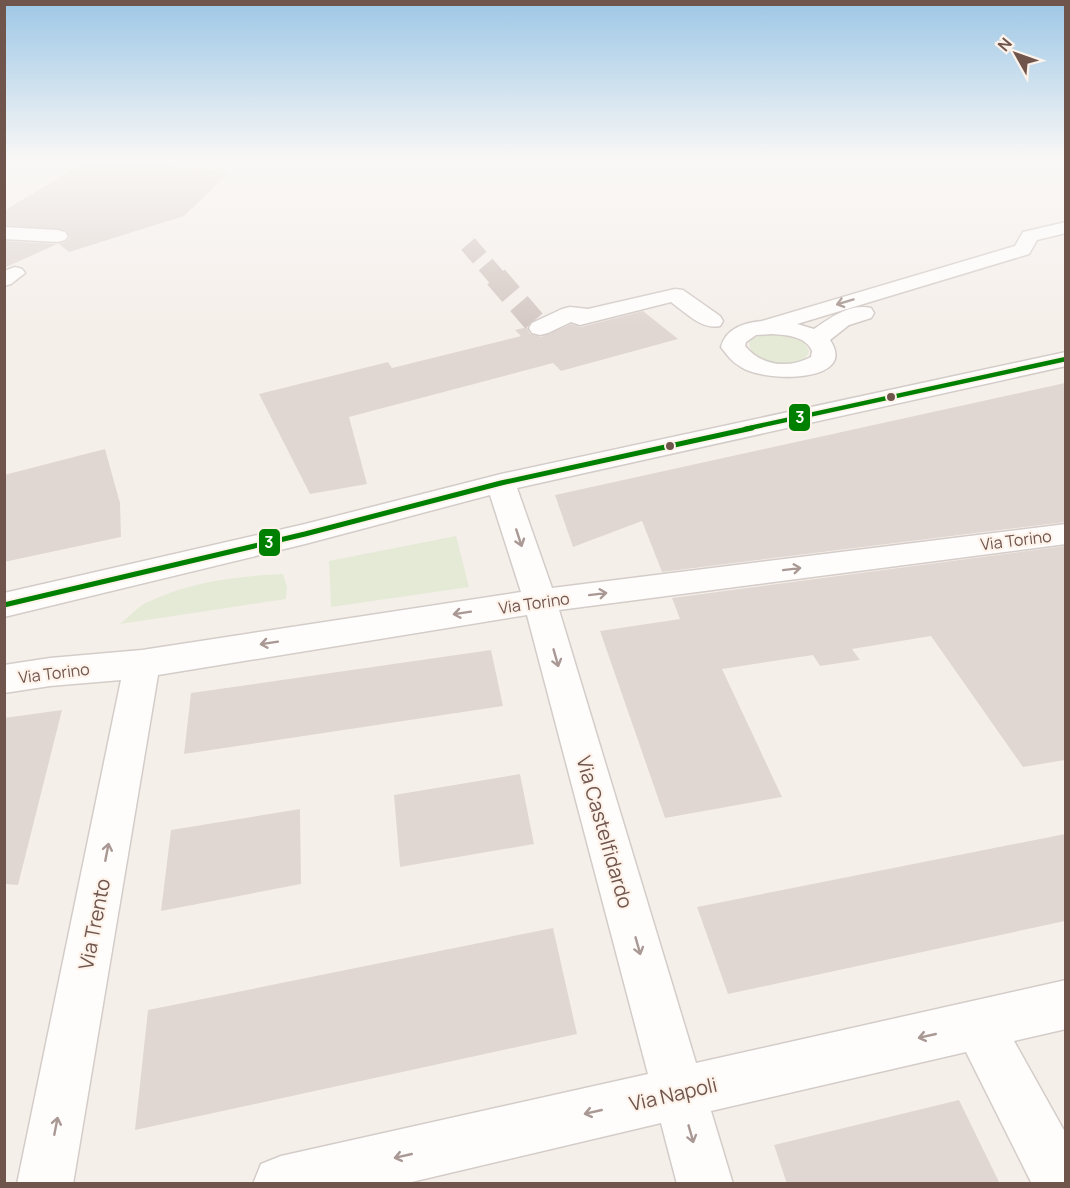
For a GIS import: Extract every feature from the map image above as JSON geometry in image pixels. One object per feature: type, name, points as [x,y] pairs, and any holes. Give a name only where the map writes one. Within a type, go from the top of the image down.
[{"type":"street","points":[[764,327],[792,329],[816,339],[823,347],[825,354],[822,361],[814,366],[788,372],[773,370],[746,361],[734,346],[735,339],[741,333],[1022,250],[1030,236],[1065,227]]},
{"type":"street","points":[[4,233],[58,236]]},
{"type":"street","points":[[816,339],[841,320],[920,293],[947,281],[1046,254],[1033,249],[1026,242]]},
{"type":"street","points":[[540,328],[570,314],[584,317],[675,295],[712,321]]},
{"type":"street","points":[[4,605],[305,534],[501,483],[1065,359]]},
{"type":"street","name":"Via Castelfidardo","points":[[501,483],[540,601],[705,1184]]},
{"type":"street","name":"Via Torino","points":[[4,679],[142,664],[540,601],[1065,534]]},
{"type":"street","name":"Via Trento","points":[[45,1184],[142,664]]},
{"type":"street","name":"Via Napoli","points":[[281,1184],[1065,1004]]},
{"type":"street","points":[[978,1024],[1062,1184]]},
{"type":"green space","points":[[769,334],[798,339],[807,346],[809,352],[798,362],[790,364],[764,360],[751,352],[749,342],[753,338]]},
{"type":"green space","points":[[456,536],[469,587],[331,607],[329,561]]},
{"type":"green space","points":[[283,574],[287,587],[286,599],[120,624],[142,605],[195,585],[248,576]]},
{"type":"building","points":[[4,215],[185,215],[69,252],[59,244],[66,242],[70,237],[66,230],[4,225]]},
{"type":"building","points":[[4,241],[57,244],[4,268]]},
{"type":"building","points":[[643,311],[678,339],[561,371],[553,363],[349,417],[367,484],[310,494],[259,394],[388,362],[392,368],[521,336],[515,330],[527,327],[530,334],[541,337],[571,324],[581,327]]},
{"type":"building","points":[[1065,383],[1065,522],[662,572],[642,521],[573,547],[555,495]]},
{"type":"building","points":[[105,449],[120,503],[121,537],[4,562],[4,475]]},
{"type":"building","points":[[1065,546],[1065,760],[1023,767],[931,636],[852,649],[860,660],[820,666],[813,655],[722,669],[782,797],[665,818],[600,631],[680,619],[672,598]]},
{"type":"building","points":[[491,650],[503,706],[184,754],[191,693]]},
{"type":"building","points":[[62,710],[18,885],[4,884],[4,718]]},
{"type":"building","points":[[520,774],[534,844],[400,867],[394,795]]},
{"type":"building","points":[[300,809],[301,884],[161,911],[171,830]]},
{"type":"building","points":[[1065,834],[1065,921],[728,994],[697,907]]},
{"type":"building","points":[[553,928],[577,1034],[135,1130],[148,1010]]},
{"type":"building","points":[[959,1100],[1000,1184],[787,1184],[774,1145]]},
{"type":"tunnel","points":[[468,244],[498,279]]},
{"type":"tunnel","points":[[496,277],[540,328]]},
{"type":"transit line","name":"3","points":[[4,605],[305,534],[501,483],[1066,359]]}]
